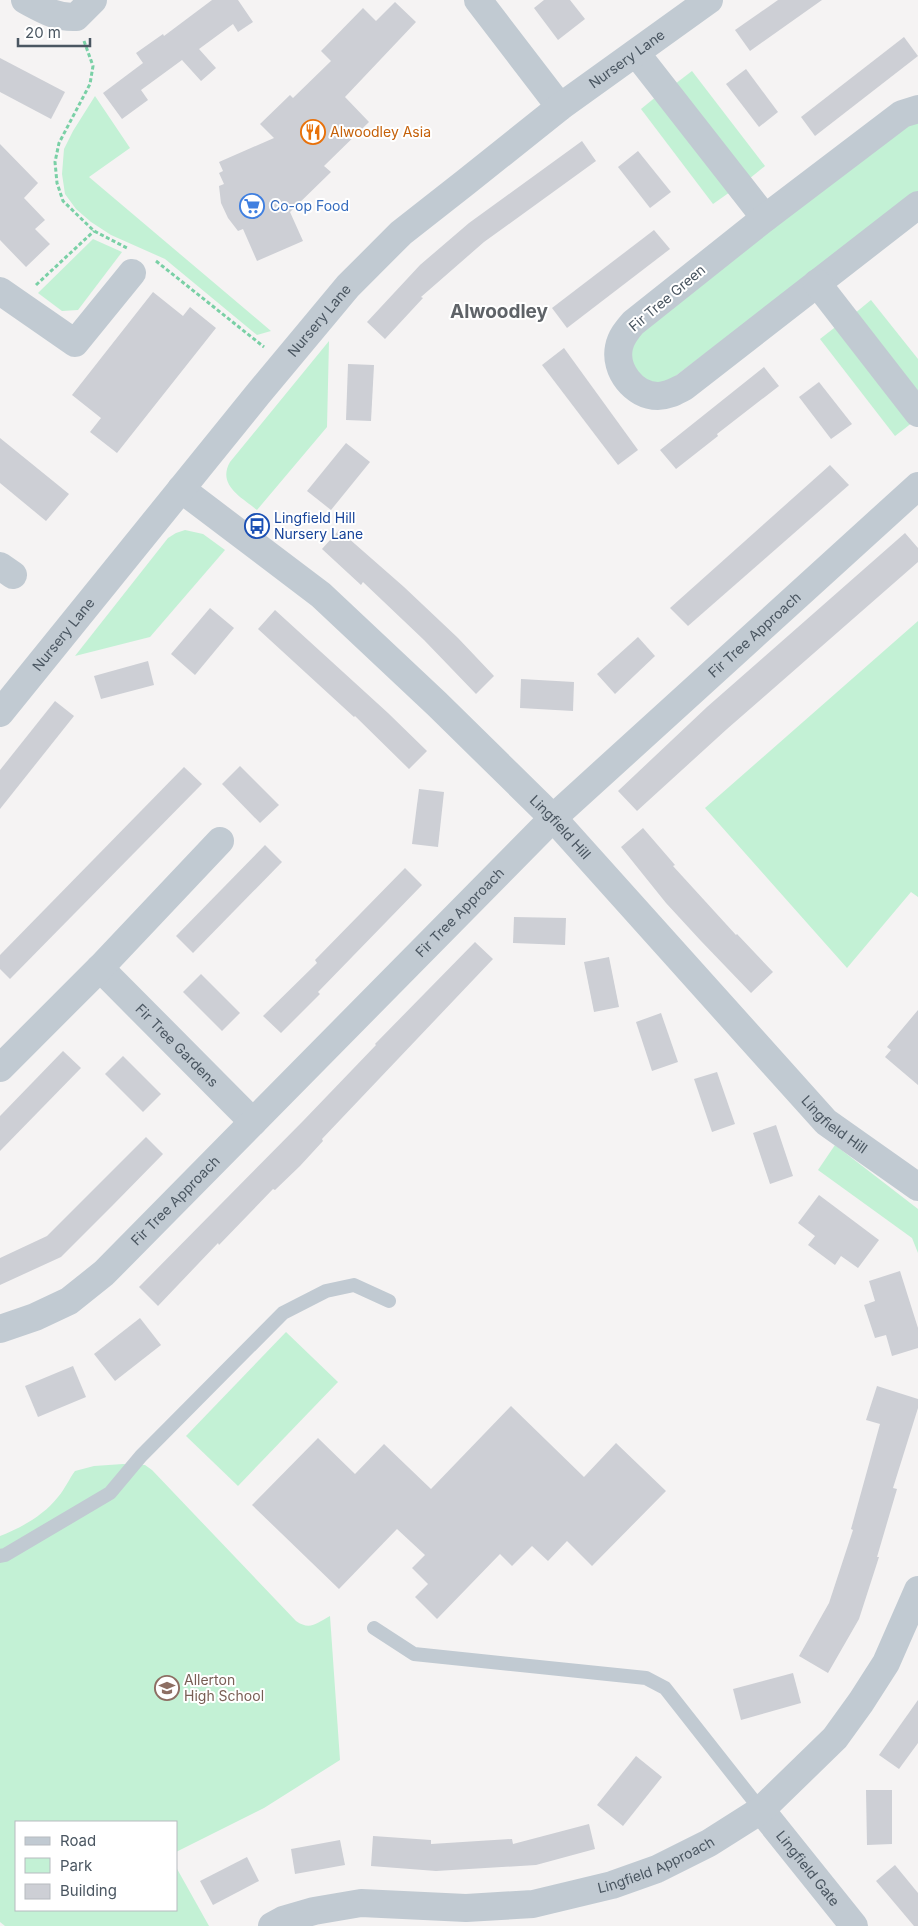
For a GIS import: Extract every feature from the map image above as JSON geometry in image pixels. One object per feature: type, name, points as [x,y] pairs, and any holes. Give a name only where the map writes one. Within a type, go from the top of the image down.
[{"type":"street","points":[[25,0],[52,14],[65,17],[84,8]]},
{"type":"street","points":[[478,0],[560,107]]},
{"type":"street","name":"Nursery Lane","points":[[0,713],[348,286],[401,233],[560,107],[709,0]]},
{"type":"street","points":[[636,53],[766,218]]},
{"type":"street","name":"Fir Tree Green","points":[[918,109],[902,114],[633,323],[624,334],[619,347],[618,361],[623,375],[632,386],[644,393],[658,396],[672,393],[684,387],[918,205]]},
{"type":"street","points":[[8,296],[75,343],[138,261]]},
{"type":"street","points":[[817,283],[918,413]]},
{"type":"street","name":"Fir Tree Approach","points":[[0,1329],[35,1317],[69,1301],[104,1273],[553,818],[918,486]]},
{"type":"street","name":"Lingfield Hill","points":[[181,489],[320,595],[437,704],[553,818],[826,1122],[918,1187]]},
{"type":"street","points":[[0,1068],[100,968],[220,841]]},
{"type":"street","name":"Fir Tree Gardens","points":[[100,968],[253,1122]]},
{"type":"street","name":"Lingfield Approach","points":[[272,1926],[283,1920],[314,1911],[361,1903],[466,1908],[533,1904],[612,1885],[657,1869],[709,1843],[762,1810],[835,1738],[862,1702],[886,1663],[918,1590]]},
{"type":"street","name":"Lingfield Gate","points":[[762,1810],[854,1926]]},
{"type":"lane","points":[[0,1556],[6,1555],[110,1493],[141,1456],[283,1313],[326,1291],[354,1285],[389,1302]]},
{"type":"lane","points":[[374,1628],[414,1654],[646,1678],[665,1688],[762,1810]]},
{"type":"path","points":[[84,8],[93,66],[90,84],[59,143],[55,162],[57,183],[63,202],[94,231],[138,261],[160,263],[284,363]]},
{"type":"path","points":[[8,296],[94,231]]},
{"type":"green space","points":[[692,71],[765,166],[749,179],[675,84]]},
{"type":"green space","points":[[95,96],[130,148],[89,177],[271,331],[257,335],[165,259],[111,235],[76,209],[65,194],[62,174],[64,149]]},
{"type":"green space","points":[[657,96],[730,192],[713,204],[641,109]]},
{"type":"green space","points":[[918,119],[918,192],[665,384],[648,382],[637,373],[631,357],[634,339],[905,123]]},
{"type":"green space","points":[[93,239],[122,252],[78,310],[62,311],[38,293]]},
{"type":"green space","points":[[871,300],[918,359],[918,394],[854,314]]},
{"type":"green space","points":[[838,325],[913,422],[895,436],[820,339]]},
{"type":"green space","points":[[329,341],[327,427],[257,510],[238,495],[229,484],[226,477],[230,462]]},
{"type":"green space","points":[[185,530],[203,534],[225,550],[150,637],[75,656],[168,538]]},
{"type":"green space","points":[[918,621],[918,897],[911,892],[847,968],[705,808]]},
{"type":"green space","points":[[835,1145],[918,1209],[918,1253],[912,1238],[818,1170]]},
{"type":"green space","points":[[286,1332],[338,1382],[238,1486],[186,1436]]},
{"type":"green space","name":"Allerton High School","points":[[145,1465],[152,1470],[296,1621],[309,1626],[330,1616],[340,1760],[264,1808],[178,1851],[178,1821],[15,1821],[15,1911],[178,1911],[178,1871],[209,1926],[5,1926],[0,1922],[0,1536],[24,1525],[46,1510],[60,1494],[75,1471],[94,1466]]},
{"type":"building","points":[[212,0],[238,0],[253,22],[238,32],[233,24],[199,49],[216,68],[201,81],[182,60],[141,90],[148,100],[122,119],[103,93],[143,63],[136,53],[163,34],[164,36]]},
{"type":"building","points":[[544,0],[570,0],[585,19],[558,40],[534,8]]},
{"type":"building","points":[[778,0],[822,0],[750,51],[735,30]]},
{"type":"building","points":[[395,2],[416,22],[345,97],[369,122],[324,166],[331,172],[290,212],[303,241],[257,261],[243,229],[238,231],[228,218],[221,203],[219,186],[224,184],[219,173],[223,171],[219,162],[274,138],[260,124],[290,95],[293,98],[331,61],[321,51],[363,8],[376,21]]},
{"type":"building","points":[[904,37],[918,56],[815,136],[801,117]]},
{"type":"building","points":[[0,58],[65,92],[51,119],[0,92]]},
{"type":"building","points":[[746,69],[778,112],[759,127],[726,84]]},
{"type":"building","points":[[582,141],[596,161],[484,242],[421,297],[423,298],[385,339],[367,322],[420,265],[469,223]]},
{"type":"building","points":[[0,144],[38,183],[24,198],[45,220],[35,229],[50,244],[26,267],[0,240]]},
{"type":"building","points":[[638,151],[671,192],[650,208],[618,167]]},
{"type":"building","points":[[654,230],[670,249],[567,328],[552,308]]},
{"type":"building","points":[[153,292],[183,316],[190,307],[216,328],[117,453],[90,432],[101,418],[72,395]]},
{"type":"building","points":[[564,348],[638,450],[618,465],[542,365]]},
{"type":"building","points":[[348,364],[374,365],[371,421],[346,420]]},
{"type":"building","points":[[764,367],[779,386],[717,434],[718,436],[676,469],[660,450]]},
{"type":"building","points":[[819,382],[852,424],[831,439],[799,397]]},
{"type":"building","points":[[0,438],[69,494],[46,521],[0,483]]},
{"type":"building","points":[[346,443],[370,462],[331,510],[307,491]]},
{"type":"building","points":[[830,465],[849,485],[688,626],[670,608]]},
{"type":"building","points":[[339,530],[404,587],[458,638],[494,676],[476,694],[424,640],[363,582],[361,585],[322,549]]},
{"type":"building","points":[[905,533],[918,548],[918,562],[727,729],[637,811],[618,791],[707,707]]},
{"type":"building","points":[[210,608],[234,628],[195,675],[171,654]]},
{"type":"building","points":[[275,610],[427,751],[409,769],[355,716],[258,629]]},
{"type":"building","points":[[638,637],[655,656],[615,694],[597,674]]},
{"type":"building","points":[[148,661],[154,685],[101,699],[94,676]]},
{"type":"building","points":[[521,679],[574,682],[573,711],[520,708]]},
{"type":"building","points":[[55,701],[74,716],[0,809],[0,770]]},
{"type":"building","points":[[240,766],[279,805],[260,823],[222,784]]},
{"type":"building","points":[[184,767],[202,784],[10,979],[0,969],[0,955]]},
{"type":"building","points":[[419,789],[444,792],[438,847],[412,844]]},
{"type":"building","points":[[643,828],[675,865],[673,866],[736,935],[773,972],[751,993],[666,903],[621,847]]},
{"type":"building","points":[[265,845],[282,862],[193,953],[176,936]]},
{"type":"building","points":[[405,868],[422,885],[281,1033],[263,1016],[317,963],[315,960]]},
{"type":"building","points":[[514,917],[566,918],[565,945],[513,943]]},
{"type":"building","points":[[475,942],[493,959],[322,1139],[323,1141],[300,1166],[275,1190],[273,1189],[219,1245],[218,1243],[158,1306],[139,1287],[303,1121]]},
{"type":"building","points":[[609,957],[619,1007],[594,1012],[584,962]]},
{"type":"building","points":[[201,974],[240,1013],[222,1031],[183,992]]},
{"type":"building","points":[[918,1010],[918,1085],[885,1057],[891,1050],[887,1047]]},
{"type":"building","points":[[661,1013],[678,1062],[652,1071],[636,1022]]},
{"type":"building","points":[[63,1051],[81,1068],[0,1151],[0,1116]]},
{"type":"building","points":[[123,1056],[161,1094],[143,1112],[105,1074]]},
{"type":"building","points":[[717,1072],[735,1124],[712,1132],[694,1079]]},
{"type":"building","points":[[776,1125],[793,1176],[770,1184],[753,1133]]},
{"type":"building","points":[[146,1137],[163,1154],[112,1206],[61,1257],[0,1285],[0,1258],[47,1236]]},
{"type":"building","points":[[819,1195],[879,1240],[858,1268],[841,1256],[835,1265],[808,1245],[815,1236],[798,1223]]},
{"type":"building","points":[[900,1271],[918,1328],[918,1348],[892,1356],[886,1335],[875,1338],[864,1305],[875,1301],[869,1281]]},
{"type":"building","points":[[140,1318],[161,1345],[115,1381],[94,1354]]},
{"type":"building","points":[[73,1366],[86,1397],[38,1417],[25,1386]]},
{"type":"building","points":[[877,1386],[918,1399],[918,1408],[893,1488],[897,1489],[877,1557],[879,1557],[859,1619],[828,1673],[799,1656],[829,1603],[853,1530],[851,1529],[880,1424],[866,1420]]},
{"type":"building","points":[[511,1406],[584,1477],[616,1443],[666,1491],[592,1566],[567,1541],[548,1561],[532,1546],[512,1566],[500,1554],[437,1619],[415,1597],[428,1584],[412,1568],[425,1555],[397,1529],[339,1589],[252,1505],[318,1438],[355,1474],[384,1444],[431,1489]]},
{"type":"building","points":[[793,1673],[801,1703],[741,1720],[733,1689]]},
{"type":"building","points":[[918,1700],[918,1743],[899,1769],[879,1755]]},
{"type":"building","points":[[636,1756],[662,1777],[623,1826],[597,1805]]},
{"type":"building","points":[[866,1790],[892,1790],[892,1844],[867,1845]]},
{"type":"building","points":[[589,1824],[595,1849],[536,1865],[436,1871],[371,1866],[373,1836],[431,1840],[431,1844],[512,1839],[513,1844]]},
{"type":"building","points":[[340,1840],[345,1865],[295,1874],[291,1849]]},
{"type":"building","points":[[247,1857],[259,1881],[213,1905],[200,1881]]},
{"type":"building","points":[[895,1865],[918,1893],[918,1926],[914,1926],[876,1881]]},
{"type":"place","name":"Alwoodley Asia","points":[[313,132]]},
{"type":"place","name":"Co-op Food","points":[[252,206]]},
{"type":"place","name":"Lingfield Hill Nursery Lane","points":[[257,526]]},
{"type":"place","name":"Allerton High School","points":[[167,1688]]},
{"type":"district","name":"Alwoodley","points":[[499,311]]}]
